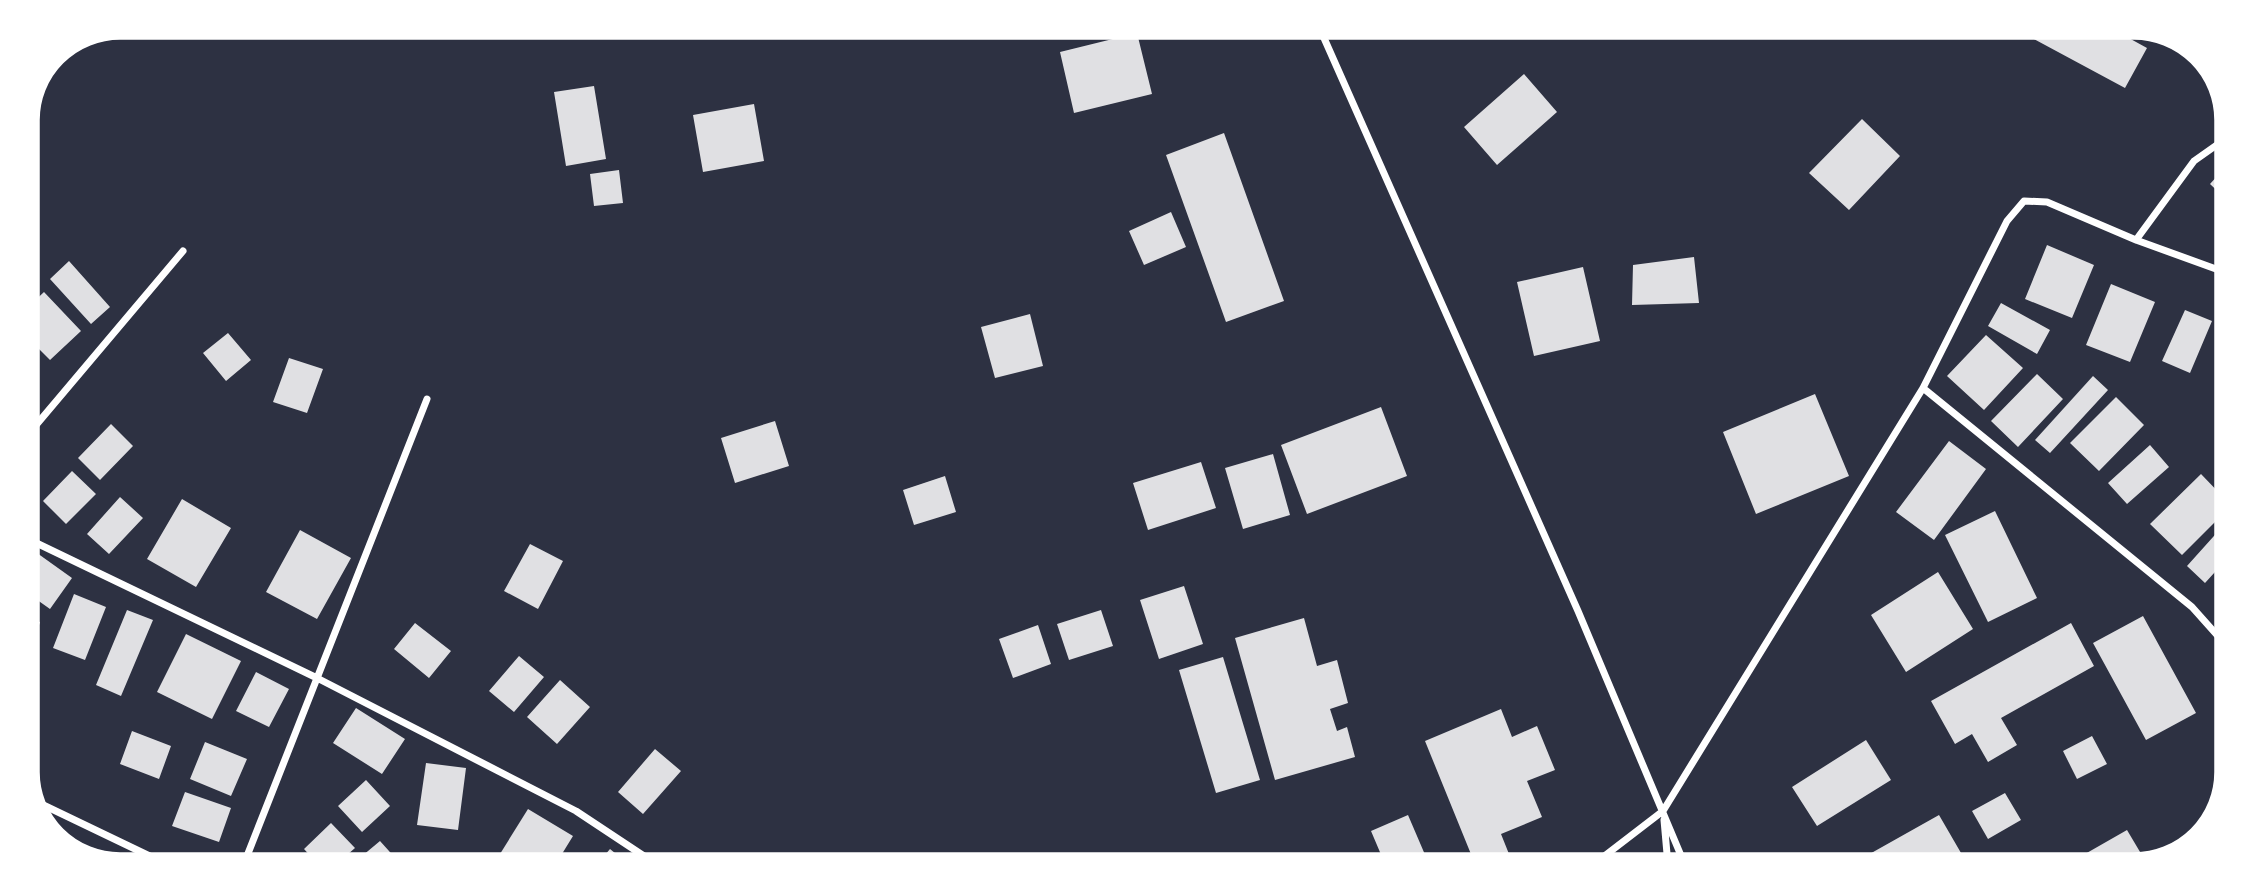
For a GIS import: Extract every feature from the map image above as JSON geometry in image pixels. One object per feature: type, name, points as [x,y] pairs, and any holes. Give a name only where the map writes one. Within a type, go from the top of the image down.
[{"type":"street","points":[[1324,39],[1573,598],[1681,854]]},
{"type":"street","points":[[2136,240],[2194,161],[2216,145]]},
{"type":"street","points":[[1607,854],[1664,811],[1923,388],[2007,221],[2024,201],[2047,202],[2136,240],[2216,269]]},
{"type":"street","points":[[39,422],[183,251]]},
{"type":"street","points":[[1923,388],[2192,607],[2216,634]]},
{"type":"street","points":[[248,854],[427,399]]},
{"type":"street","points":[[39,544],[317,678],[576,811],[641,854]]},
{"type":"street","points":[[46,806],[145,854]]},
{"type":"street","points":[[1664,811],[1667,854]]},
{"type":"building","points":[[1113,39],[1138,39],[1152,94],[1074,113],[1060,52]]},
{"type":"building","points":[[2034,39],[2131,39],[2147,48],[2125,88]]},
{"type":"building","points":[[1524,74],[1557,112],[1497,165],[1464,127]]},
{"type":"building","points":[[594,86],[606,159],[566,166],[554,92]]},
{"type":"building","points":[[754,104],[764,161],[703,172],[693,115]]},
{"type":"building","points":[[1862,119],[1900,156],[1849,210],[1809,173]]},
{"type":"building","points":[[1224,133],[1284,301],[1226,322],[1166,155]]},
{"type":"building","points":[[619,170],[623,203],[594,206],[590,174]]},
{"type":"building","points":[[2216,177],[2216,190],[2210,184]]},
{"type":"building","points":[[1171,212],[1186,247],[1144,265],[1129,231]]},
{"type":"building","points":[[2047,245],[2094,265],[2072,318],[2025,299]]},
{"type":"building","points":[[1694,257],[1699,303],[1632,305],[1633,265]]},
{"type":"building","points":[[69,261],[110,307],[91,324],[50,279]]},
{"type":"building","points":[[1583,267],[1600,341],[1534,356],[1517,282]]},
{"type":"building","points":[[2111,284],[2155,302],[2130,362],[2086,345]]},
{"type":"building","points":[[44,292],[81,331],[50,360],[39,349],[39,297]]},
{"type":"building","points":[[2001,303],[2050,330],[2037,354],[1988,326]]},
{"type":"building","points":[[2185,310],[2212,321],[2190,373],[2162,361]]},
{"type":"building","points":[[1030,314],[1043,366],[995,378],[981,327]]},
{"type":"building","points":[[228,333],[251,360],[226,381],[203,353]]},
{"type":"building","points":[[1986,335],[2023,368],[1984,410],[1947,376]]},
{"type":"building","points":[[289,358],[323,369],[307,413],[273,402]]},
{"type":"building","points":[[2037,374],[2063,399],[2018,447],[1991,421]]},
{"type":"building","points":[[2093,376],[2108,390],[2050,453],[2035,440]]},
{"type":"building","points":[[1815,394],[1849,476],[1756,514],[1723,432]]},
{"type":"building","points":[[2116,397],[2144,425],[2099,471],[2070,443]]},
{"type":"building","points":[[1381,407],[1407,476],[1307,514],[1281,445]]},
{"type":"building","points":[[775,421],[789,466],[735,483],[721,438]]},
{"type":"building","points":[[111,424],[133,446],[100,480],[78,458]]},
{"type":"building","points":[[1949,441],[1986,469],[1934,540],[1896,512]]},
{"type":"building","points":[[2150,445],[2169,467],[2127,504],[2108,483]]},
{"type":"building","points":[[1273,454],[1290,515],[1243,529],[1225,468]]},
{"type":"building","points":[[1201,462],[1216,508],[1148,530],[1133,483]]},
{"type":"building","points":[[72,471],[96,494],[66,524],[43,501]]},
{"type":"building","points":[[2201,474],[2216,490],[2216,521],[2182,555],[2150,524]]},
{"type":"building","points":[[945,476],[956,512],[914,525],[903,490]]},
{"type":"building","points":[[120,497],[143,518],[109,554],[87,534]]},
{"type":"building","points":[[182,499],[231,528],[196,587],[147,559]]},
{"type":"building","points":[[1995,511],[2037,598],[1988,622],[1945,535]]},
{"type":"building","points":[[300,530],[351,558],[317,619],[266,592]]},
{"type":"building","points":[[2216,534],[2216,571],[2205,583],[2187,566]]},
{"type":"building","points":[[530,544],[563,561],[538,609],[504,591]]},
{"type":"building","points":[[39,554],[72,578],[50,609],[39,601]]},
{"type":"building","points":[[1938,572],[1973,629],[1906,672],[1871,615]]},
{"type":"building","points":[[1184,586],[1203,644],[1159,659],[1140,600]]},
{"type":"building","points":[[74,594],[106,607],[85,660],[53,648]]},
{"type":"building","points":[[127,610],[153,620],[121,696],[96,685]]},
{"type":"building","points":[[1101,610],[1113,646],[1069,660],[1057,624]]},
{"type":"building","points":[[2143,616],[2196,713],[2146,740],[2093,643]]},
{"type":"building","points":[[1304,618],[1317,666],[1337,660],[1348,703],[1330,709],[1337,731],[1347,727],[1355,757],[1275,780],[1235,638]]},
{"type":"building","points":[[415,623],[451,651],[429,678],[394,649]]},
{"type":"building","points":[[2071,623],[2094,666],[2001,718],[2017,745],[1988,762],[1972,734],[1955,744],[1931,701]]},
{"type":"building","points":[[1038,625],[1051,664],[1013,678],[999,639]]},
{"type":"building","points":[[186,634],[241,661],[212,719],[157,692]]},
{"type":"building","points":[[519,656],[544,677],[514,712],[489,691]]},
{"type":"building","points":[[1223,657],[1260,780],[1216,793],[1179,670]]},
{"type":"building","points":[[256,672],[289,689],[269,727],[236,711]]},
{"type":"building","points":[[560,680],[590,707],[557,744],[527,717]]},
{"type":"building","points":[[356,708],[405,739],[382,774],[333,743]]},
{"type":"building","points":[[1501,709],[1512,737],[1537,726],[1555,770],[1527,781],[1542,817],[1501,834],[1509,854],[1471,854],[1425,741]]},
{"type":"building","points":[[132,731],[171,746],[159,779],[120,764]]},
{"type":"building","points":[[2092,736],[2107,764],[2077,779],[2063,751]]},
{"type":"building","points":[[1866,740],[1891,780],[1817,826],[1792,787]]},
{"type":"building","points":[[205,742],[247,759],[231,796],[190,779]]},
{"type":"building","points":[[655,749],[681,771],[643,814],[618,792]]},
{"type":"building","points":[[426,763],[466,768],[458,830],[417,825]]},
{"type":"building","points":[[366,780],[390,806],[362,832],[338,806]]},
{"type":"building","points":[[185,792],[231,808],[219,842],[172,826]]},
{"type":"building","points":[[2005,793],[2021,820],[1988,839],[1972,811]]},
{"type":"building","points":[[528,809],[573,836],[562,854],[500,854]]},
{"type":"building","points":[[1408,815],[1425,854],[1381,854],[1371,831]]},
{"type":"building","points":[[1939,815],[1962,854],[1870,854]]},
{"type":"building","points":[[331,823],[355,848],[348,854],[309,854],[304,849]]},
{"type":"building","points":[[2127,830],[2141,853],[2135,854],[2085,854]]},
{"type":"building","points":[[380,841],[392,854],[364,854]]}]
